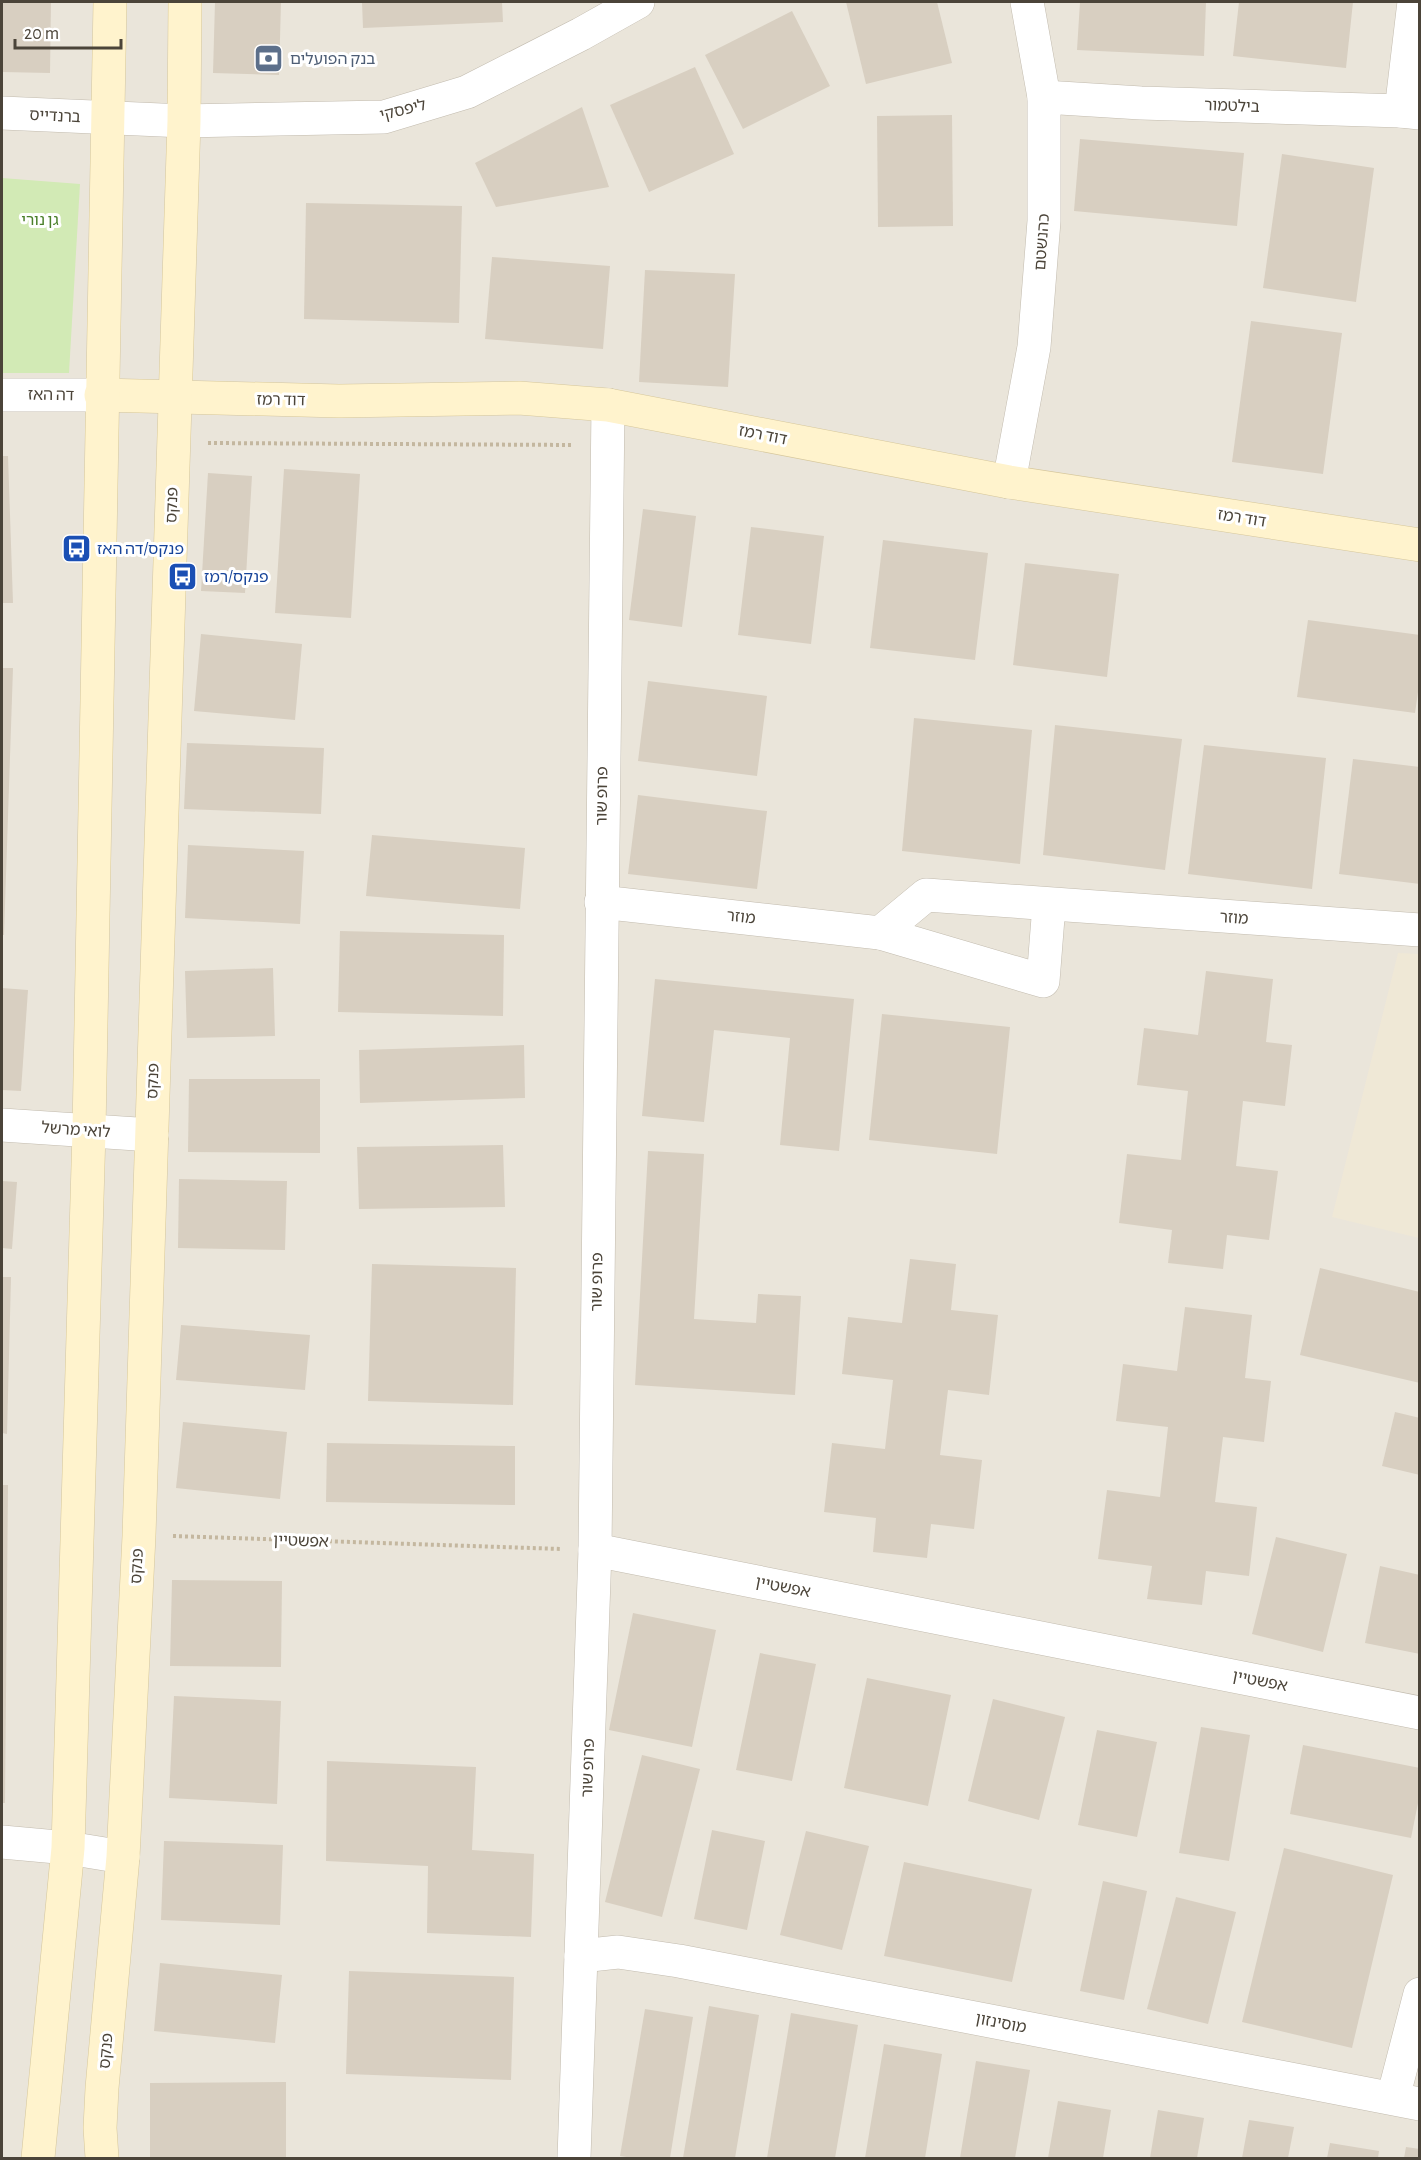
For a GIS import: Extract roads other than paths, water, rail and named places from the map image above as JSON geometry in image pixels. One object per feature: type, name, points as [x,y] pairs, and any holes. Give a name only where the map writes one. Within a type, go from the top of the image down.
[{"type":"main road","points":[[38,2158],[68,1848],[89,1131],[110,2]]},
{"type":"main road","name":"פנקס","points":[[102,2158],[100,2128],[102,2088],[123,1857],[139,1536],[184,121],[185,2]]},
{"type":"main road","name":"דוד רמז","points":[[101,395],[339,401],[519,398],[608,405],[1010,482],[1419,545]]},
{"type":"street","name":"ליפסקי","points":[[108,119],[184,121],[384,117],[467,93],[638,2]]},
{"type":"street","name":"כהנשטם","points":[[1010,482],[1034,347],[1044,221],[1044,98],[1027,2]]},
{"type":"street","points":[[1410,112],[1414,2]]},
{"type":"street","name":"בילטמור","points":[[1044,98],[1410,112]]},
{"type":"street","name":"ברנדייס","points":[[2,114],[108,119]]},
{"type":"street","name":"דה האז","points":[[2,395],[101,395]]},
{"type":"street","name":"פרופ שור","points":[[574,2158],[595,1550],[608,405]]},
{"type":"street","name":"מוזר","points":[[880,933],[926,895],[1419,930]]},
{"type":"street","name":"מוזר","points":[[601,902],[880,933],[1043,981],[1049,905]]},
{"type":"street","name":"לואי מרשל","points":[[2,1125],[152,1135]]},
{"type":"street","name":"אפשטיין","points":[[595,1550],[1419,1713]]},
{"type":"street","points":[[2,1842],[68,1848],[123,1857]]},
{"type":"street","name":"מוסינזון","points":[[581,1956],[618,1953],[679,1961],[1406,2101]]},
{"type":"street","points":[[1406,2101],[1419,1994]]},
{"type":"place","name":"בנק הפועלים","points":[[269,59]]},
{"type":"place","name":"פנקס/דה האז","points":[[76,549]]},
{"type":"place","name":"פנקס/רמז","points":[[183,577]]},
{"type":"park label","name":"גן נורי","points":[[40,220]]}]
